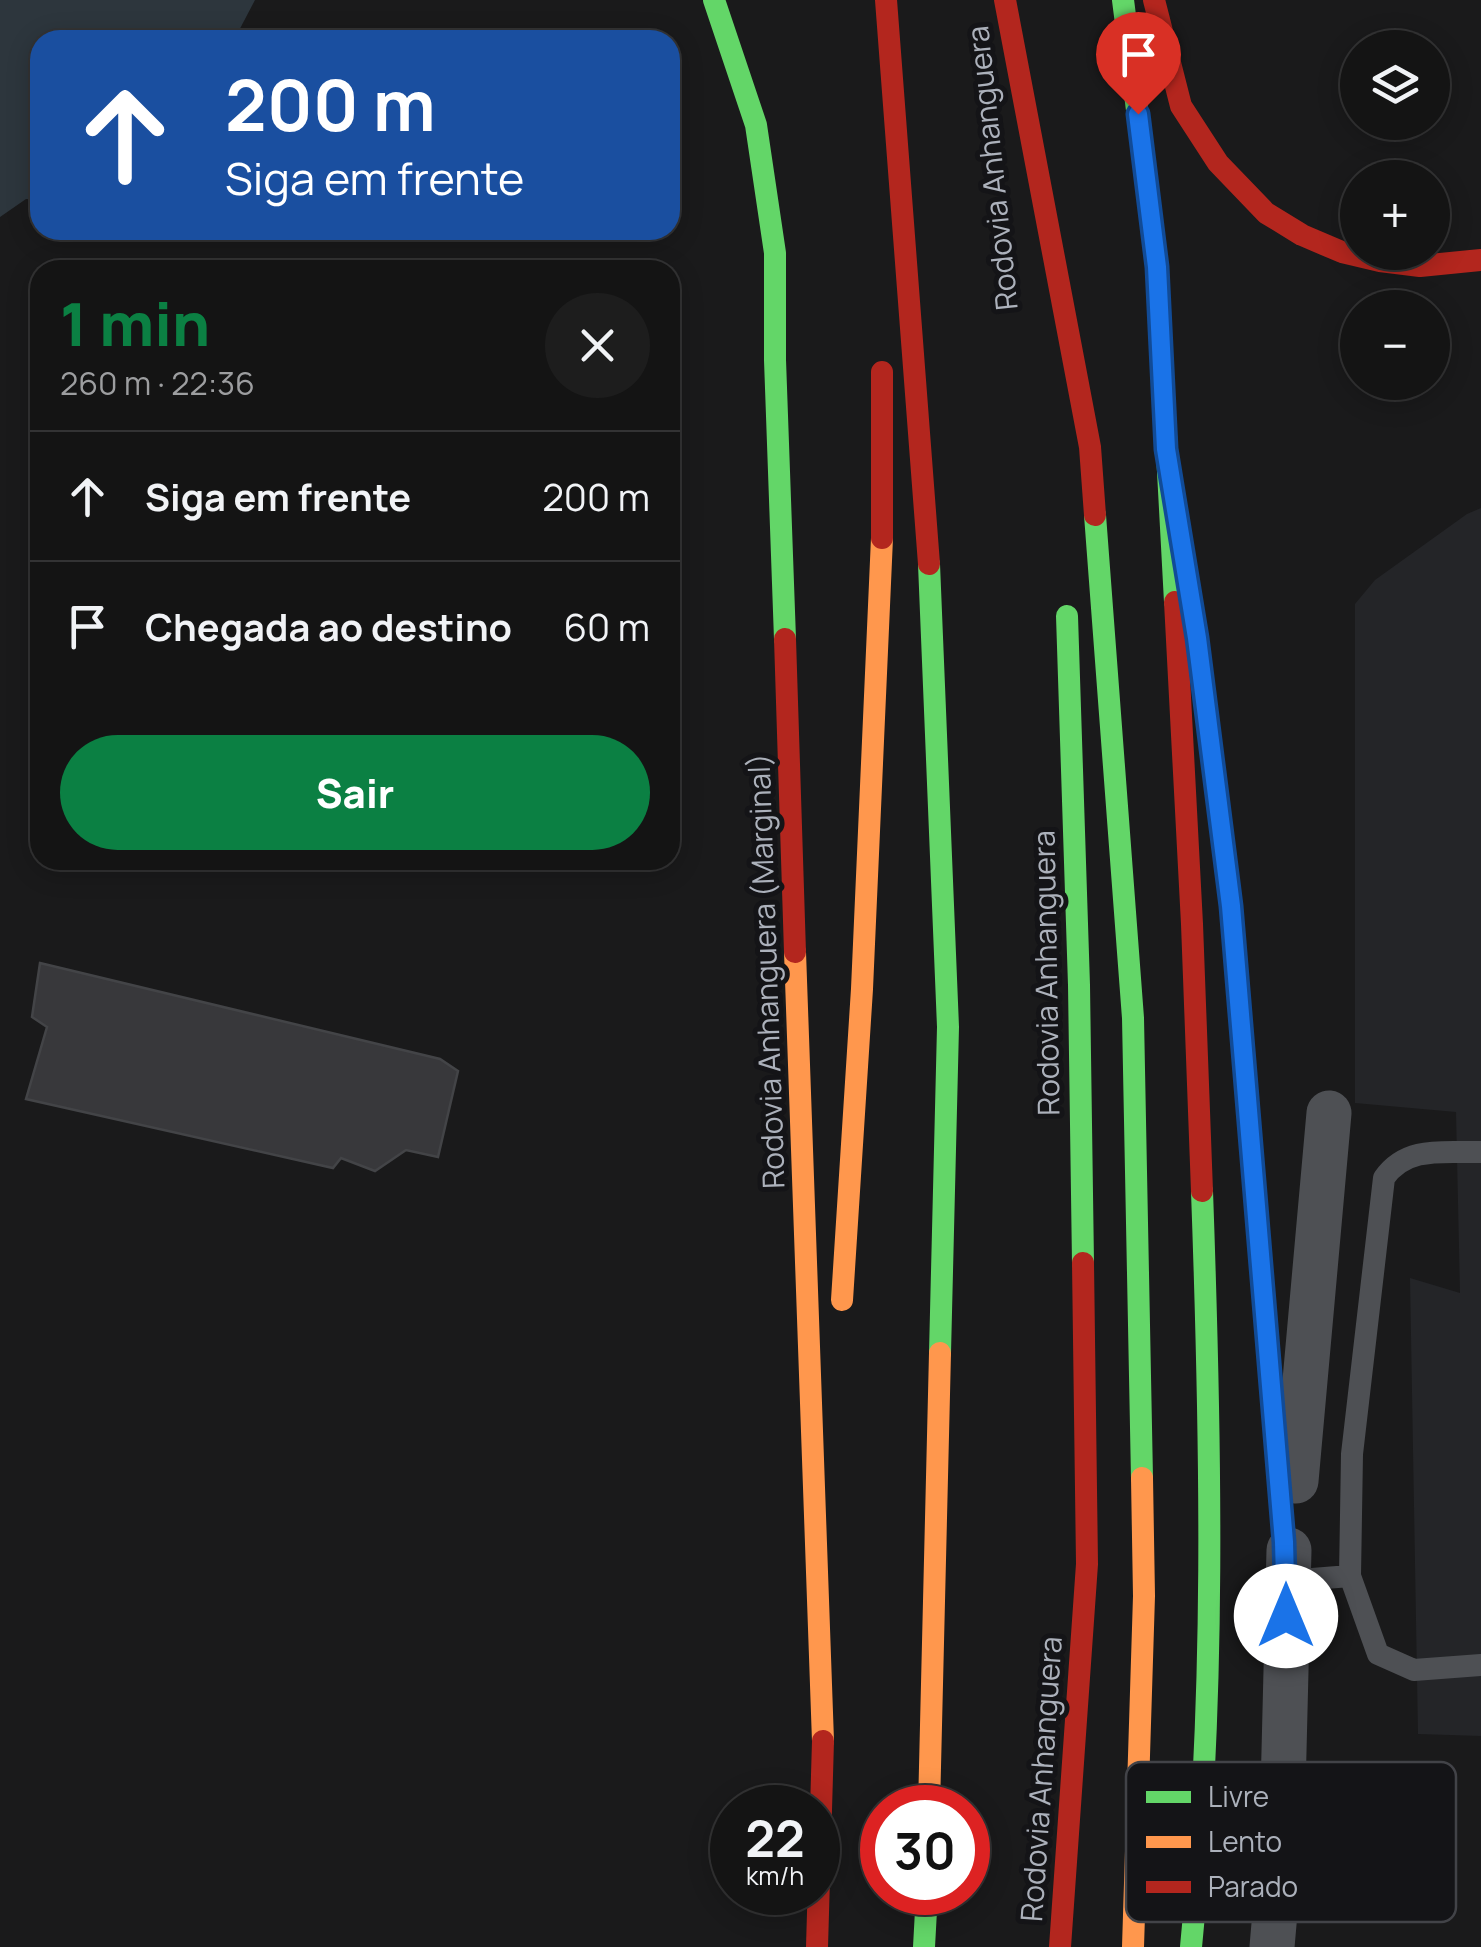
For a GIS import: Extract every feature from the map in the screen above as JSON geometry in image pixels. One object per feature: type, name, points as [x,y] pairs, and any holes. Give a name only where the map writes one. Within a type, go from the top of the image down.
[{"type":"highway","name":"Rodovia Anhanguera (Marginal)","points":[[714,0],[756,125],[775,253],[775,360],[823,1750],[817,1947]]},
{"type":"highway","points":[[882,240],[884,0]]},
{"type":"highway","points":[[884,0],[930,583],[948,1027],[930,1785]]},
{"type":"highway","points":[[1004,0],[1090,447],[1131,998],[1144,1596],[1138,1762]]},
{"type":"highway","name":"Rodovia Anhanguera","points":[[1004,0],[1037,293]]},
{"type":"highway","points":[[1123,0],[1157,267],[1192,924],[1208,1369],[1204,1762]]},
{"type":"highway","points":[[1154,0],[1181,106],[1218,163],[1266,213],[1342,252],[1380,261],[1420,266],[1481,260]]},
{"type":"highway","points":[[842,1317],[862,989],[882,542],[882,356]]},
{"type":"highway","points":[[1166,449],[1202,676]]},
{"type":"highway","name":"Rodovia Anhanguera","points":[[1060,1947],[1087,1564],[1080,1005],[1066,587]]},
{"type":"highway","points":[[1216,792],[1231,906],[1287,1580]]},
{"type":"highway","points":[[818,1580],[829,1552],[838,1489]]},
{"type":"highway","points":[[924,1947],[925,1915]]},
{"type":"highway","points":[[1132,1947],[1133,1922]]},
{"type":"highway","points":[[1191,1947],[1193,1922]]},
{"type":"street","points":[[1283,1762],[1287,1580],[1329,1113]]},
{"type":"street","points":[[1272,1947],[1274,1922]]},
{"type":"lane","points":[[1481,1152],[1412,1153],[1393,1165],[1384,1178],[1352,1454],[1350,1576],[1378,1654],[1414,1670],[1481,1664]]},
{"type":"lane","points":[[1287,1580],[1350,1576]]},
{"type":"shaded area","points":[[0,0],[255,0],[239,30],[30,30],[30,199],[0,217]]},
{"type":"shaded area","points":[[1481,508],[1481,1736],[1418,1734],[1410,1278],[1460,1293],[1456,1112],[1355,1103],[1355,604],[1375,580]]},
{"type":"building","points":[[40,963],[440,1059],[458,1071],[438,1157],[406,1150],[375,1171],[341,1158],[333,1168],[26,1099],[47,1027],[32,1017]]},
{"type":"traffic: fast","points":[[714,0],[756,125],[775,253],[785,639]]},
{"type":"traffic: fast","points":[[1123,0],[1157,267],[1175,602]]},
{"type":"traffic: fast","points":[[1095,515],[1133,1018],[1142,1478]]},
{"type":"traffic: fast","points":[[929,564],[948,1027],[940,1353]]},
{"type":"traffic: fast","points":[[1067,616],[1083,1263]]},
{"type":"traffic: fast","points":[[1218,807],[1231,906],[1287,1581]]},
{"type":"traffic: fast","points":[[1202,1191],[1209,1569],[1205,1762]]},
{"type":"traffic: fast","points":[[924,1947],[926,1915]]},
{"type":"traffic: fast","points":[[1191,1947],[1193,1922]]},
{"type":"traffic: slow","points":[[842,1300],[862,989],[882,538]]},
{"type":"traffic: slow","points":[[795,952],[823,1741]]},
{"type":"traffic: slow","points":[[930,1785],[940,1353]]},
{"type":"traffic: slow","points":[[1139,1762],[1144,1596],[1142,1478]]},
{"type":"traffic: slow","points":[[1133,1947],[1134,1922]]},
{"type":"traffic: jam","points":[[886,0],[929,564]]},
{"type":"traffic: jam","points":[[1005,0],[1090,447],[1095,515]]},
{"type":"traffic: jam","points":[[1154,0],[1181,106],[1218,163],[1266,213],[1302,235],[1342,252],[1380,261],[1420,266],[1481,260]]},
{"type":"traffic: jam","points":[[882,372],[882,538]]},
{"type":"traffic: jam","points":[[1175,602],[1202,1191]]},
{"type":"traffic: jam","points":[[785,639],[795,952]]},
{"type":"traffic: jam","points":[[1060,1947],[1087,1564],[1083,1263]]},
{"type":"traffic: jam","points":[[817,1947],[823,1741]]},
{"type":"route","points":[[1138,114],[1157,267],[1166,449],[1197,638],[1231,906],[1287,1580],[1286,1616]]}]
